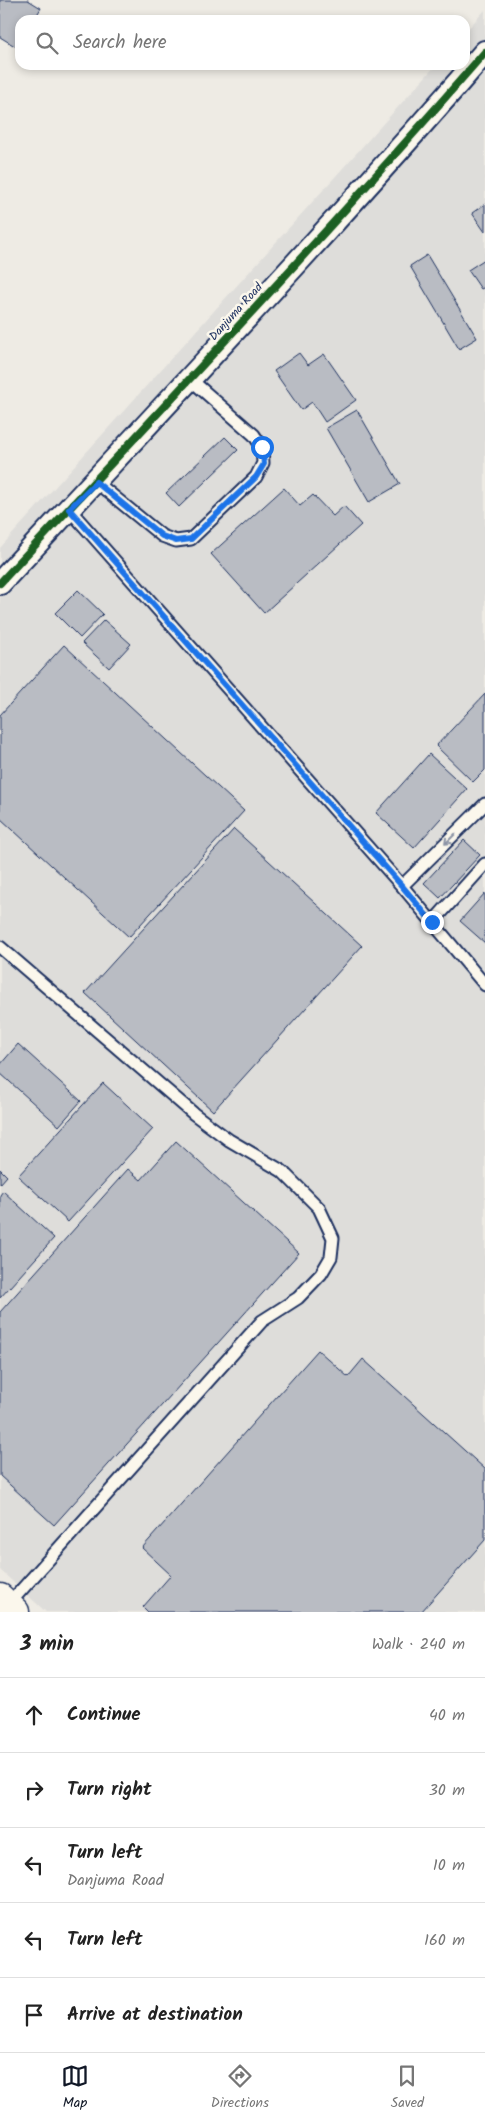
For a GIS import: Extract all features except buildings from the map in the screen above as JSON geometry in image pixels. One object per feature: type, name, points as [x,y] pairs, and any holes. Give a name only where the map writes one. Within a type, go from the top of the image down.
[{"type":"street","name":"Danjuma Road","points":[[470,69],[485,52]]},
{"type":"street","name":"Danjuma Road","points":[[0,583],[96,482],[407,142],[469,70]]},
{"type":"lane","points":[[96,482],[162,536],[176,541],[191,539],[256,477],[264,464],[262,447],[254,435],[190,379]]},
{"type":"lane","points":[[69,509],[402,886],[485,986]]},
{"type":"lane","points":[[402,886],[485,804]]},
{"type":"lane","points":[[432,922],[485,864]]},
{"type":"lane","points":[[0,947],[194,1114],[229,1140],[282,1171],[319,1208],[334,1238],[331,1257],[321,1274],[298,1298],[262,1321],[60,1550],[8,1605]]},
{"type":"shaded area","points":[[485,10],[485,1612],[46,1612],[0,1570],[0,548],[431,70],[470,70],[470,26]]},
{"type":"cycle path","points":[[470,69],[485,52]]},
{"type":"cycle path","points":[[0,583],[306,253],[469,70]]},
{"type":"route","points":[[262,447],[264,464],[256,477],[191,539],[176,541],[162,536],[96,482],[69,509],[432,922]]}]
